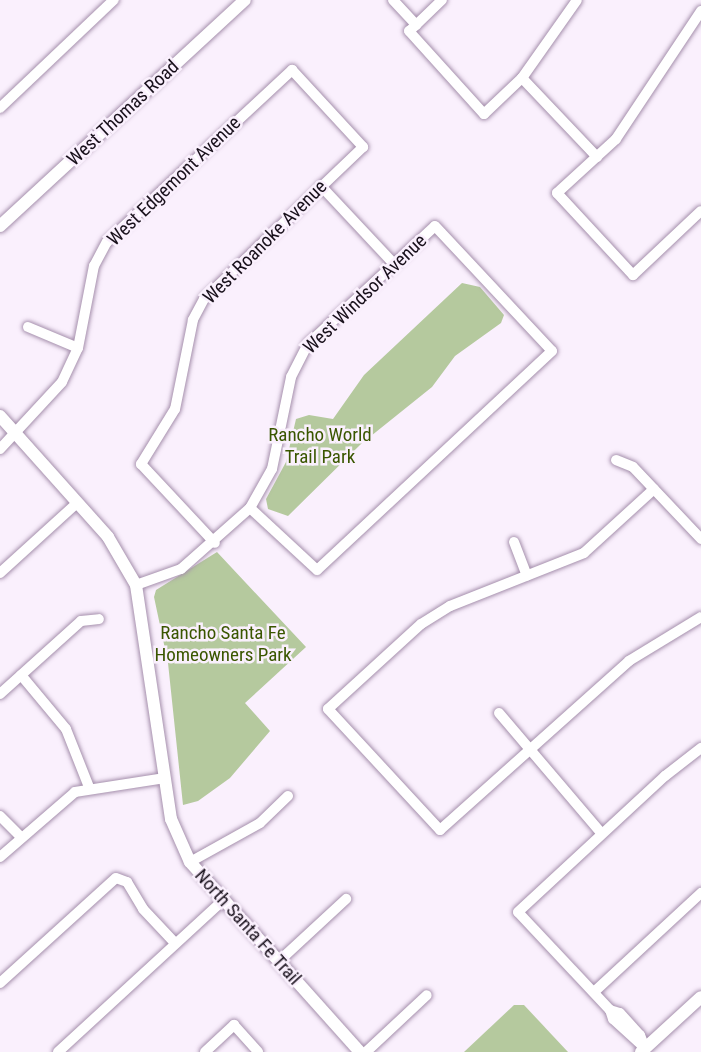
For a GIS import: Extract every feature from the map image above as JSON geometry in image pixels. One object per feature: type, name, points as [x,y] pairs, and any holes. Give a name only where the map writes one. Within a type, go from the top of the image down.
[{"type":"street","points":[[0,108],[114,0]]},
{"type":"street","points":[[393,0],[416,25]]},
{"type":"street","points":[[442,0],[409,31],[484,114],[522,78],[577,0]]},
{"type":"street","name":"West Thomas Road","points":[[0,226],[240,2]]},
{"type":"street","points":[[701,11],[631,119],[597,157],[558,193],[633,275],[701,212]]},
{"type":"street","name":"West Edgemont Avenue","points":[[0,449],[62,382],[78,348],[94,265],[107,242],[292,70],[363,147]]},
{"type":"street","points":[[522,78],[597,157]]},
{"type":"street","name":"West Roanoke Avenue","points":[[215,543],[141,464],[175,408],[190,331],[204,299],[363,147]]},
{"type":"street","points":[[321,186],[394,264]]},
{"type":"street","name":"West Windsor Avenue","points":[[136,585],[181,569],[215,543],[250,508],[272,469],[296,362],[308,344],[435,226],[552,351],[317,570],[250,508]]},
{"type":"street","points":[[28,327],[78,348]]},
{"type":"street","name":"North Santa Fe Trail","points":[[0,416],[117,547],[136,585],[171,819],[190,862],[222,901],[360,1052]]},
{"type":"street","points":[[616,460],[633,467],[701,539]]},
{"type":"street","points":[[654,489],[584,553],[450,606],[421,624],[328,709],[440,830],[629,661],[701,617]]},
{"type":"street","points":[[0,573],[78,502]]},
{"type":"street","points":[[514,542],[527,576]]},
{"type":"street","points":[[0,694],[81,621],[99,619]]},
{"type":"street","points":[[21,675],[66,729],[89,787]]},
{"type":"street","points":[[499,713],[527,752],[601,833]]},
{"type":"street","points":[[701,748],[601,833],[518,912],[594,992],[610,1010],[613,1019],[643,1050],[701,997]]},
{"type":"street","points":[[0,857],[62,800],[89,787],[165,778]]},
{"type":"street","points":[[190,862],[260,823],[288,796]]},
{"type":"street","points":[[0,816],[21,837]]},
{"type":"street","points":[[1,980],[116,878],[127,882],[143,909],[175,943]]},
{"type":"street","points":[[594,992],[701,893]]},
{"type":"street","points":[[278,962],[346,900]]},
{"type":"street","points":[[58,1052],[222,901]]},
{"type":"street","points":[[366,1052],[427,995]]},
{"type":"street","points":[[205,1052],[234,1026],[258,1052]]},
{"type":"green space","name":"Rancho World Trail Park","points":[[462,283],[480,287],[504,315],[501,323],[455,356],[432,387],[361,444],[288,516],[268,509],[266,499],[286,462],[296,419],[309,415],[333,419],[364,375]]},
{"type":"green space","name":"Rancho Santa Fe Homeowners Park","points":[[217,552],[306,647],[245,703],[270,731],[230,778],[198,801],[183,805],[168,663],[154,597],[156,590]]},
{"type":"green space","points":[[514,1005],[524,1005],[568,1052],[464,1052]]}]
